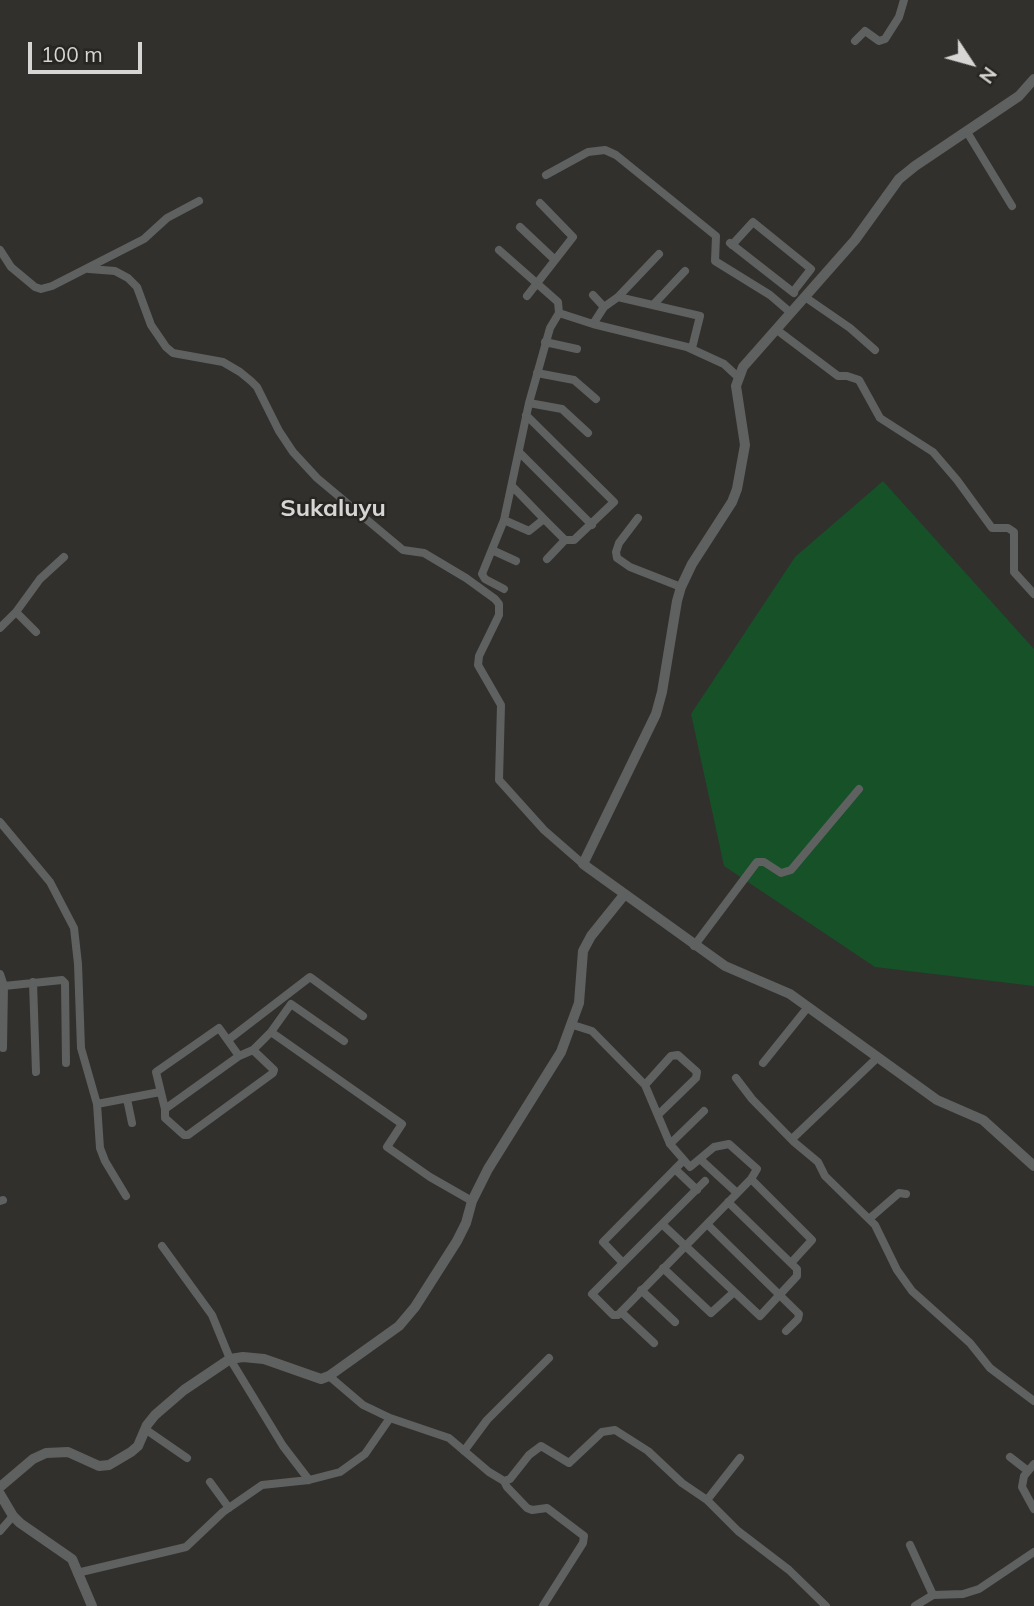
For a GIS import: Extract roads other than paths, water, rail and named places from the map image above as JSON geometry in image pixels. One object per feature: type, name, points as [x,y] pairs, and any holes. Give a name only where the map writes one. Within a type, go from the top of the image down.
[{"type":"street","points":[[855,41],[865,31],[879,41],[885,39],[899,17],[904,0]]},
{"type":"street","points":[[583,864],[656,714],[681,587],[692,564],[732,502],[740,478],[746,445],[736,386],[738,377],[749,360],[855,240],[899,179],[1025,91],[1034,79]]},
{"type":"street","points":[[967,132],[1012,206]]},
{"type":"street","points":[[546,176],[588,152],[606,150],[616,155],[716,236],[715,261],[770,295],[790,313]]},
{"type":"street","points":[[0,250],[11,267],[34,287],[41,289],[89,269],[144,239],[167,218],[199,201]]},
{"type":"street","points":[[527,296],[573,237],[540,204]]},
{"type":"street","points":[[793,292],[811,269],[753,222],[731,244],[793,292],[850,328],[875,350]]},
{"type":"street","points":[[520,227],[555,260]]},
{"type":"street","points":[[499,250],[558,302],[559,313],[545,342],[529,403],[505,520],[482,574],[482,577],[504,589]]},
{"type":"street","points":[[593,324],[604,307],[659,254]]},
{"type":"street","points":[[89,269],[115,271],[128,278],[137,287],[151,325],[173,353],[223,362],[257,387],[293,452],[317,478],[403,550],[424,553],[495,599],[499,604],[499,615],[479,656],[478,665],[501,705],[499,780],[544,830],[583,864],[694,946],[734,971],[778,988],[937,1100],[983,1120],[1034,1166]]},
{"type":"street","points":[[653,305],[685,271]]},
{"type":"street","points":[[593,295],[604,307]]},
{"type":"street","points":[[618,296],[700,316],[692,348]]},
{"type":"street","points":[[559,313],[692,348],[724,364],[738,377]]},
{"type":"street","points":[[776,330],[838,376],[859,380],[880,418],[933,452],[992,528],[1011,529],[1015,535],[1014,572],[1034,594]]},
{"type":"street","points":[[545,342],[577,349]]},
{"type":"street","points":[[537,373],[574,380],[596,399]]},
{"type":"street","points":[[529,403],[562,409],[588,433]]},
{"type":"street","points":[[512,486],[565,540],[574,540],[614,502],[526,415]]},
{"type":"street","points":[[519,452],[592,525]]},
{"type":"street","points":[[638,518],[619,543],[617,558],[630,567],[681,587]]},
{"type":"street","points":[[505,520],[529,531],[544,519]]},
{"type":"street","points":[[547,559],[565,540]]},
{"type":"street","points":[[492,550],[516,561]]},
{"type":"street","points":[[0,628],[16,612],[40,579],[64,557]]},
{"type":"street","points":[[16,612],[36,632]]},
{"type":"street","points":[[694,946],[757,862],[761,861],[781,873],[791,870],[859,789]]},
{"type":"street","points":[[0,822],[51,882],[74,928],[81,1048],[97,1104],[102,1155],[126,1196]]},
{"type":"street","points":[[0,1487],[33,1459],[46,1453],[68,1452],[95,1465],[109,1465],[135,1449],[155,1415],[173,1399],[230,1359],[264,1359],[315,1378],[329,1376],[390,1333],[406,1318],[462,1233],[472,1201],[494,1158],[561,1052],[573,1025],[581,993],[583,951],[591,936],[624,895]]},
{"type":"street","points":[[0,974],[3,1048]]},
{"type":"street","points":[[228,1040],[310,977],[363,1016]]},
{"type":"street","points":[[2,987],[62,980],[65,983],[65,1063]]},
{"type":"street","points":[[33,982],[36,1072]]},
{"type":"street","points":[[165,1109],[239,1056],[253,1050],[271,1032],[291,1004],[294,990]]},
{"type":"street","points":[[291,1004],[344,1041]]},
{"type":"street","points":[[763,1063],[808,1007]]},
{"type":"street","points":[[573,1025],[592,1031],[645,1085],[670,1144],[690,1167],[713,1147],[729,1144],[757,1168],[751,1179],[621,1312],[613,1315],[592,1296],[705,1181]]},
{"type":"street","points":[[239,1056],[219,1028],[156,1072],[166,1118],[184,1135],[188,1135],[272,1076],[274,1070],[253,1050]]},
{"type":"street","points":[[271,1032],[402,1124],[387,1147],[430,1177],[472,1201]]},
{"type":"street","points":[[645,1085],[671,1056],[678,1055],[697,1072],[696,1078],[657,1115]]},
{"type":"street","points":[[792,1139],[878,1057]]},
{"type":"street","points":[[736,1078],[752,1099],[818,1161],[825,1176],[875,1225],[897,1270],[912,1291],[970,1343],[990,1368],[1034,1401]]},
{"type":"street","points":[[97,1104],[160,1092]]},
{"type":"street","points":[[127,1098],[132,1123]]},
{"type":"street","points":[[670,1144],[704,1111]]},
{"type":"street","points":[[700,1159],[737,1193]]},
{"type":"street","points":[[623,1263],[603,1242],[684,1160]]},
{"type":"street","points":[[675,1169],[697,1190]]},
{"type":"street","points":[[751,1179],[812,1240],[791,1263]]},
{"type":"street","points":[[869,1219],[899,1193],[906,1194]]},
{"type":"street","points":[[662,1224],[758,1316],[797,1276],[797,1269],[728,1202]]},
{"type":"street","points":[[707,1224],[799,1314],[799,1319],[786,1331]]},
{"type":"street","points":[[163,1246],[212,1315],[230,1359],[283,1446],[309,1480]]},
{"type":"street","points":[[663,1268],[711,1313],[733,1293]]},
{"type":"street","points":[[642,1290],[675,1322]]},
{"type":"street","points":[[621,1312],[653,1343]]},
{"type":"street","points":[[464,1451],[488,1420],[549,1358]]},
{"type":"street","points":[[329,1376],[363,1405],[390,1418],[443,1435],[504,1481],[527,1508],[547,1508],[584,1536],[583,1543],[543,1606]]},
{"type":"street","points":[[77,1573],[186,1547],[229,1507],[262,1485],[309,1480],[340,1472],[358,1461],[390,1418]]},
{"type":"street","points":[[145,1429],[187,1458]]},
{"type":"street","points":[[504,1481],[510,1479],[541,1446],[569,1463],[602,1432],[612,1429],[648,1451],[682,1483],[707,1500],[738,1531],[789,1570],[826,1606]]},
{"type":"street","points":[[1010,1457],[1031,1467],[1022,1487],[1034,1510]]},
{"type":"street","points":[[707,1500],[740,1458]]},
{"type":"street","points":[[210,1482],[229,1507]]},
{"type":"street","points":[[0,1494],[13,1516],[64,1552],[75,1564],[92,1606]]},
{"type":"street","points":[[0,1531],[13,1516]]},
{"type":"street","points":[[910,1545],[933,1595]]},
{"type":"street","points":[[915,1606],[933,1595],[971,1593],[1034,1552]]},
{"type":"district","name":"Sukaluyu","points":[[333,509]]}]
